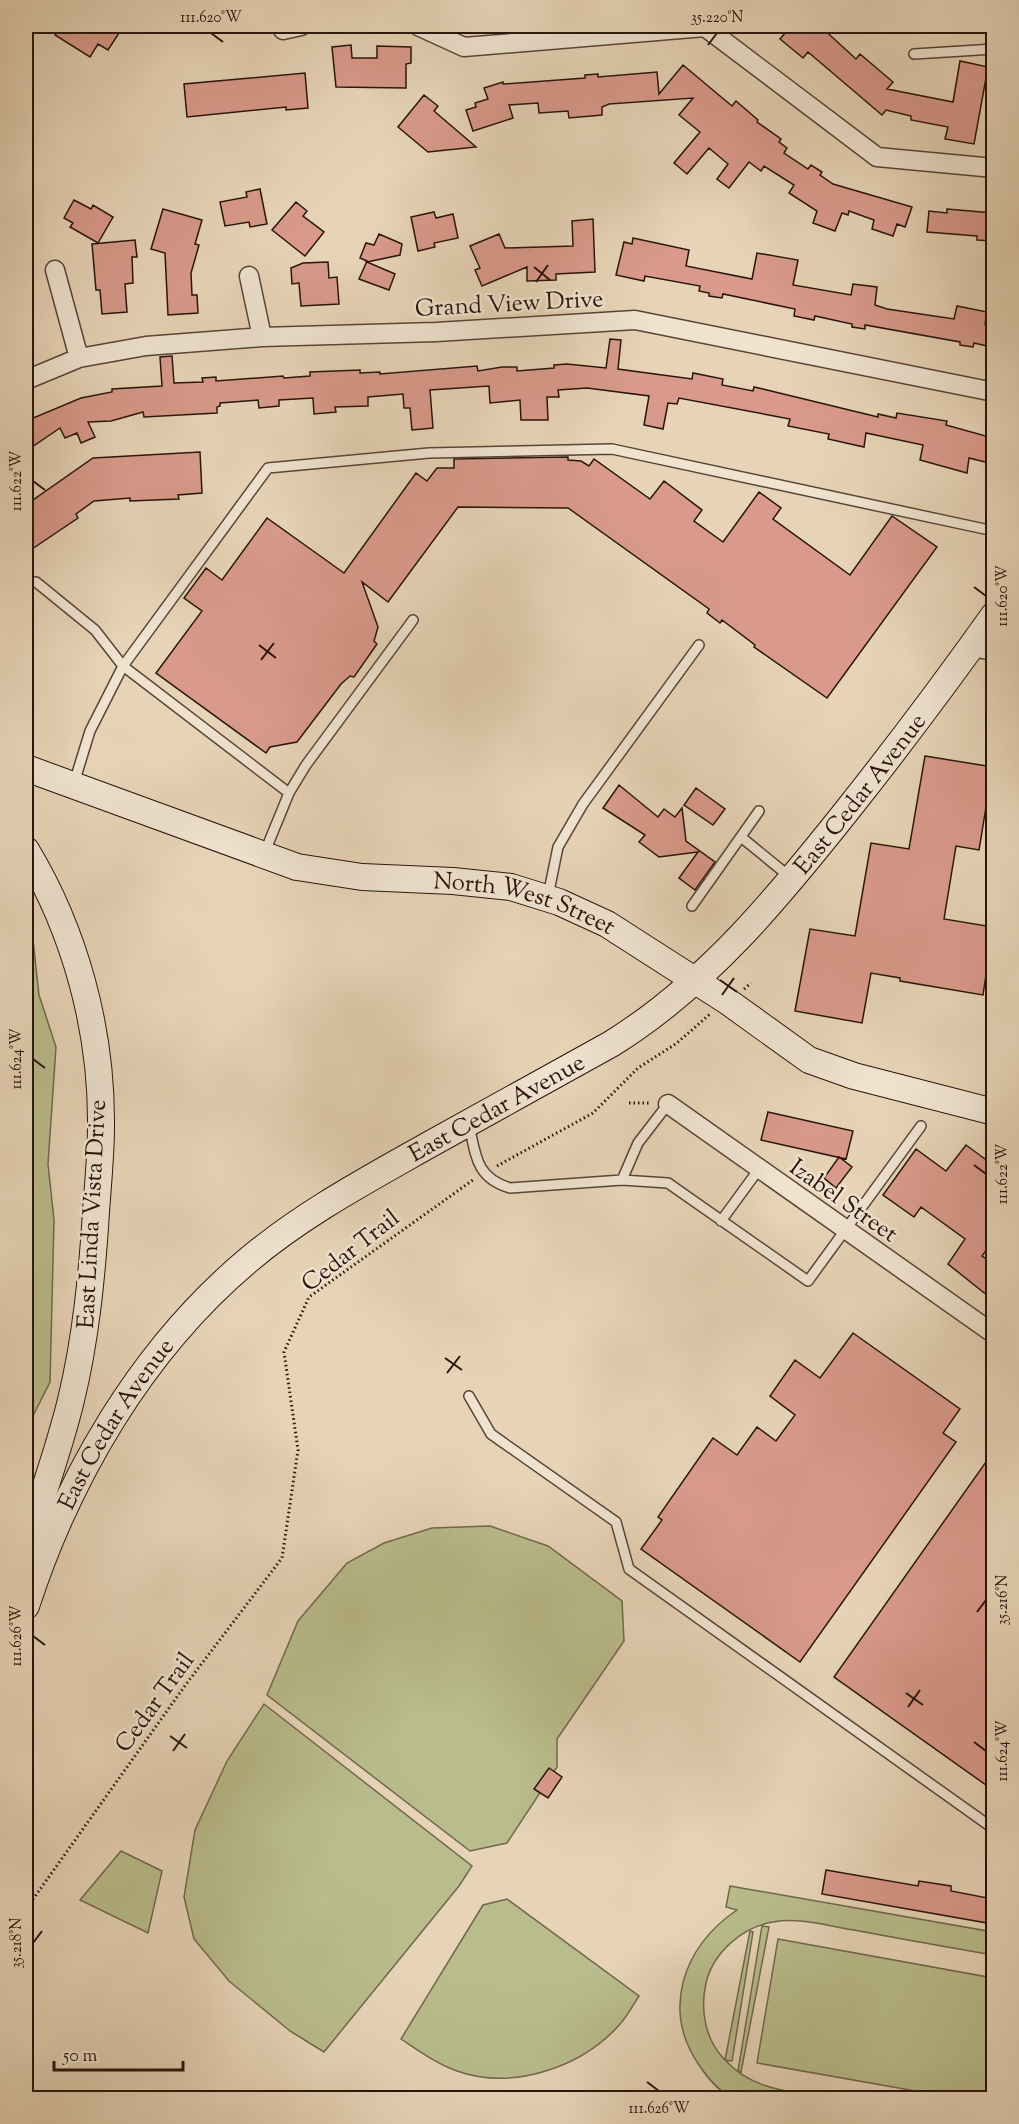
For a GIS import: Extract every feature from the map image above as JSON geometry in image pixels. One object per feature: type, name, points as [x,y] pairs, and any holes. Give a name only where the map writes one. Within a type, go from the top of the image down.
[{"type":"street","points":[[418,26],[464,47],[705,27],[878,157],[993,168]]},
{"type":"street","points":[[55,270],[79,358]]},
{"type":"street","points":[[249,276],[262,337]]},
{"type":"street","name":"Grand View Drive","points":[[26,380],[79,358],[146,346],[262,337],[436,332],[635,320],[993,392]]},
{"type":"street","name":"East Cedar Avenue","points":[[26,1606],[56,1526],[75,1484],[102,1435],[159,1354],[202,1304],[246,1263],[296,1224],[344,1193],[643,1024],[694,981],[757,919],[792,879],[890,755],[982,649],[993,615]]},
{"type":"street","name":"North West Street","points":[[26,768],[263,856],[328,874],[489,884],[511,887],[547,898],[607,924],[809,1060],[854,1076],[993,1112]]},
{"type":"street","name":"East Linda Vista Drive","points":[[26,850],[54,899],[78,970],[96,1048],[101,1125],[92,1276],[83,1347],[71,1401],[26,1547]]},
{"type":"street","name":"Izabel Street","points":[[668,1104],[993,1334]]},
{"type":"lane","points":[[914,54],[993,49]]},
{"type":"lane","points":[[73,786],[90,731],[123,666],[268,468],[429,453],[612,449],[993,531]]},
{"type":"lane","points":[[36,582],[95,630],[123,666],[289,793]]},
{"type":"lane","points":[[263,856],[289,793],[306,765],[412,620]]},
{"type":"lane","points":[[547,898],[558,847],[583,804],[699,645]]},
{"type":"lane","points":[[692,906],[759,811]]},
{"type":"lane","points":[[741,837],[792,879]]},
{"type":"lane","points":[[622,1180],[638,1143],[668,1104]]},
{"type":"lane","points":[[468,1123],[476,1160],[490,1180],[510,1188],[622,1180],[668,1183],[808,1281],[921,1126]]},
{"type":"lane","points":[[721,1221],[759,1169]]},
{"type":"lane","points":[[469,1396],[492,1434],[616,1522],[629,1569],[993,1829]]},
{"type":"path","name":"Cedar Trail","points":[[26,1930],[31,1902],[184,1687],[282,1558],[298,1450],[284,1352],[309,1298],[484,1173],[593,1113],[638,1068],[677,1043],[704,1018]]},
{"type":"path","points":[[629,1102],[668,1104]]},
{"type":"green space","points":[[26,924],[33,940],[39,995],[56,1047],[48,1164],[54,1220],[50,1382],[29,1424],[26,1425]]},
{"type":"green space","points":[[490,1526],[548,1546],[622,1601],[624,1641],[557,1739],[557,1767],[507,1843],[470,1851],[267,1695],[298,1621],[347,1563],[384,1543],[432,1528]]},
{"type":"green space","points":[[264,1704],[472,1866],[459,1886],[324,2052],[290,2031],[229,1981],[194,1939],[184,1897],[195,1830],[227,1761]]},
{"type":"green space","points":[[121,1851],[162,1871],[148,1933],[80,1900]]},
{"type":"green space","points":[[730,1886],[993,1932],[993,1955],[803,1921],[773,1922],[750,1929],[730,1943],[722,1952],[710,1972],[704,1993],[704,2014],[709,2034],[725,2060],[748,2078],[761,2084],[788,2092],[831,2098],[735,2098],[720,2090],[707,2076],[689,2046],[682,2024],[680,2002],[683,1981],[691,1961],[703,1942],[718,1925],[737,1910],[726,1907]]},
{"type":"green space","points":[[507,1899],[639,1996],[624,2020],[605,2039],[567,2063],[523,2076],[501,2078],[479,2076],[442,2065],[401,2039],[483,1905]]},
{"type":"green space","points":[[762,1926],[769,1927],[741,2072],[738,2071]]},
{"type":"green space","points":[[750,1931],[753,1932],[732,2061],[725,2060]]},
{"type":"green space","points":[[778,1939],[993,1978],[993,2098],[955,2098],[757,2063]]},
{"type":"building","points":[[61,26],[104,26],[119,33],[108,50],[98,44],[90,57],[55,35]]},
{"type":"building","points":[[791,26],[820,26],[856,59],[860,54],[893,82],[887,89],[953,102],[960,61],[988,67],[974,144],[945,139],[948,127],[911,120],[911,116],[886,110],[882,115],[808,52],[803,58],[780,39]]},
{"type":"building","points":[[351,45],[352,58],[377,58],[377,46],[411,47],[411,63],[406,64],[406,88],[336,87],[332,47]]},
{"type":"building","points":[[683,65],[732,106],[736,101],[758,120],[757,122],[781,139],[779,142],[787,148],[784,153],[808,169],[811,165],[822,172],[820,175],[833,184],[912,207],[905,227],[897,224],[893,236],[872,229],[874,220],[849,211],[848,215],[842,213],[835,231],[813,223],[817,211],[789,193],[794,185],[764,166],[761,171],[749,162],[729,188],[717,179],[728,164],[709,148],[687,174],[674,163],[700,132],[679,115],[693,98],[609,104],[602,107],[602,115],[569,118],[568,111],[539,113],[538,103],[509,105],[513,118],[473,131],[466,110],[476,107],[475,103],[488,99],[484,88],[503,82],[503,84],[585,78],[585,75],[598,74],[598,77],[657,72],[659,94]]},
{"type":"building","points":[[305,73],[308,108],[286,110],[286,107],[187,117],[184,84]]},
{"type":"building","points":[[424,95],[438,106],[434,111],[476,147],[428,152],[398,127]]},
{"type":"building","points":[[260,189],[267,224],[250,227],[249,222],[225,226],[220,202],[247,197],[246,192]]},
{"type":"building","points":[[74,200],[91,209],[93,205],[113,217],[98,243],[70,227],[73,223],[64,218]]},
{"type":"building","points":[[296,202],[307,211],[303,216],[324,232],[305,256],[272,230]]},
{"type":"building","points":[[163,209],[202,220],[195,244],[199,245],[191,273],[192,295],[197,295],[198,313],[168,315],[165,253],[151,249]]},
{"type":"building","points":[[947,209],[993,213],[993,241],[977,240],[977,236],[927,232],[929,211],[947,213]]},
{"type":"building","points":[[434,212],[436,218],[453,214],[458,238],[434,243],[435,247],[418,251],[411,217]]},
{"type":"building","points":[[593,219],[595,272],[556,274],[556,280],[527,281],[527,267],[482,286],[475,270],[480,268],[470,246],[499,234],[505,248],[573,246],[572,221]]},
{"type":"building","points":[[379,234],[402,244],[400,255],[367,262],[395,274],[389,290],[359,279],[367,261],[360,258],[366,243],[374,245]]},
{"type":"building","points":[[633,238],[689,250],[686,266],[752,279],[757,253],[798,260],[793,285],[851,295],[853,284],[877,287],[875,305],[887,309],[954,319],[957,306],[987,312],[985,324],[993,325],[991,347],[974,343],[973,347],[960,345],[960,342],[865,325],[865,329],[852,327],[852,324],[815,316],[814,320],[794,316],[795,309],[723,294],[722,298],[709,296],[709,293],[699,291],[700,286],[645,276],[644,281],[616,275],[624,242],[632,244]]},
{"type":"building","points":[[135,240],[137,257],[132,257],[133,283],[125,284],[127,312],[102,314],[100,290],[96,290],[92,244]]},
{"type":"building","points":[[328,262],[329,278],[337,277],[339,304],[301,306],[299,283],[292,284],[291,268],[303,263]]},
{"type":"building","points":[[610,339],[621,340],[618,369],[692,379],[693,373],[723,379],[722,385],[753,391],[754,387],[878,417],[878,414],[896,418],[897,413],[947,421],[946,425],[993,438],[993,464],[969,458],[967,473],[920,460],[923,445],[866,433],[864,447],[828,439],[829,434],[788,426],[790,419],[679,398],[677,404],[668,403],[663,429],[644,425],[649,396],[587,388],[558,390],[559,397],[547,397],[548,420],[521,420],[520,400],[490,403],[489,386],[430,390],[433,428],[412,430],[410,408],[404,408],[403,394],[368,397],[368,406],[335,407],[336,412],[314,414],[313,398],[279,400],[279,406],[259,408],[258,400],[220,403],[217,413],[144,417],[143,412],[111,421],[88,422],[95,437],[81,443],[77,433],[65,438],[60,428],[26,451],[26,421],[81,398],[112,392],[112,389],[162,386],[160,357],[172,356],[174,383],[203,382],[202,378],[216,377],[216,381],[283,376],[284,378],[310,376],[310,372],[360,370],[360,373],[380,372],[380,374],[477,366],[478,371],[517,367],[517,371],[554,368],[554,365],[567,364],[606,368]]},
{"type":"building","points":[[200,452],[202,493],[178,495],[179,499],[130,501],[130,498],[94,501],[76,514],[78,518],[32,549],[26,540],[26,505],[93,458]]},
{"type":"building","points":[[568,457],[568,460],[581,461],[589,466],[594,459],[650,499],[664,481],[702,510],[694,521],[723,542],[759,492],[781,508],[773,519],[850,575],[892,516],[937,547],[827,698],[754,647],[755,645],[722,620],[720,623],[707,613],[709,609],[568,508],[458,507],[388,602],[362,582],[378,627],[374,641],[377,644],[354,677],[350,676],[341,684],[297,742],[270,747],[266,753],[156,673],[202,611],[184,598],[206,568],[222,580],[267,518],[344,573],[416,473],[427,481],[437,468],[454,468],[454,459]]},
{"type":"building","points":[[925,756],[993,767],[993,802],[987,801],[979,850],[956,846],[944,919],[993,927],[983,995],[900,981],[900,978],[871,973],[862,1023],[795,1011],[810,929],[855,936],[871,843],[909,849]]},
{"type":"building","points":[[619,785],[658,817],[664,809],[675,817],[682,808],[686,841],[715,862],[695,890],[679,878],[698,852],[659,857],[639,842],[645,835],[603,808]]},
{"type":"building","points":[[696,788],[725,809],[713,825],[684,805]]},
{"type":"building","points":[[768,1112],[853,1131],[846,1159],[761,1140]]},
{"type":"building","points":[[966,1145],[993,1165],[993,1241],[982,1256],[993,1264],[993,1300],[948,1264],[965,1239],[921,1207],[914,1217],[883,1195],[916,1149],[946,1171]]},
{"type":"building","points":[[839,1157],[852,1167],[836,1188],[824,1178]]},
{"type":"building","points":[[853,1333],[960,1409],[943,1433],[956,1442],[800,1662],[641,1549],[662,1520],[658,1517],[713,1438],[737,1455],[757,1427],[776,1441],[795,1415],[770,1396],[795,1360],[820,1378]]},
{"type":"building","points":[[993,1452],[993,1790],[834,1677]]},
{"type":"building","points":[[549,1768],[562,1777],[548,1798],[534,1789]]},
{"type":"building","points":[[826,1870],[918,1886],[919,1881],[951,1886],[951,1891],[993,1899],[993,1924],[822,1894]]}]
